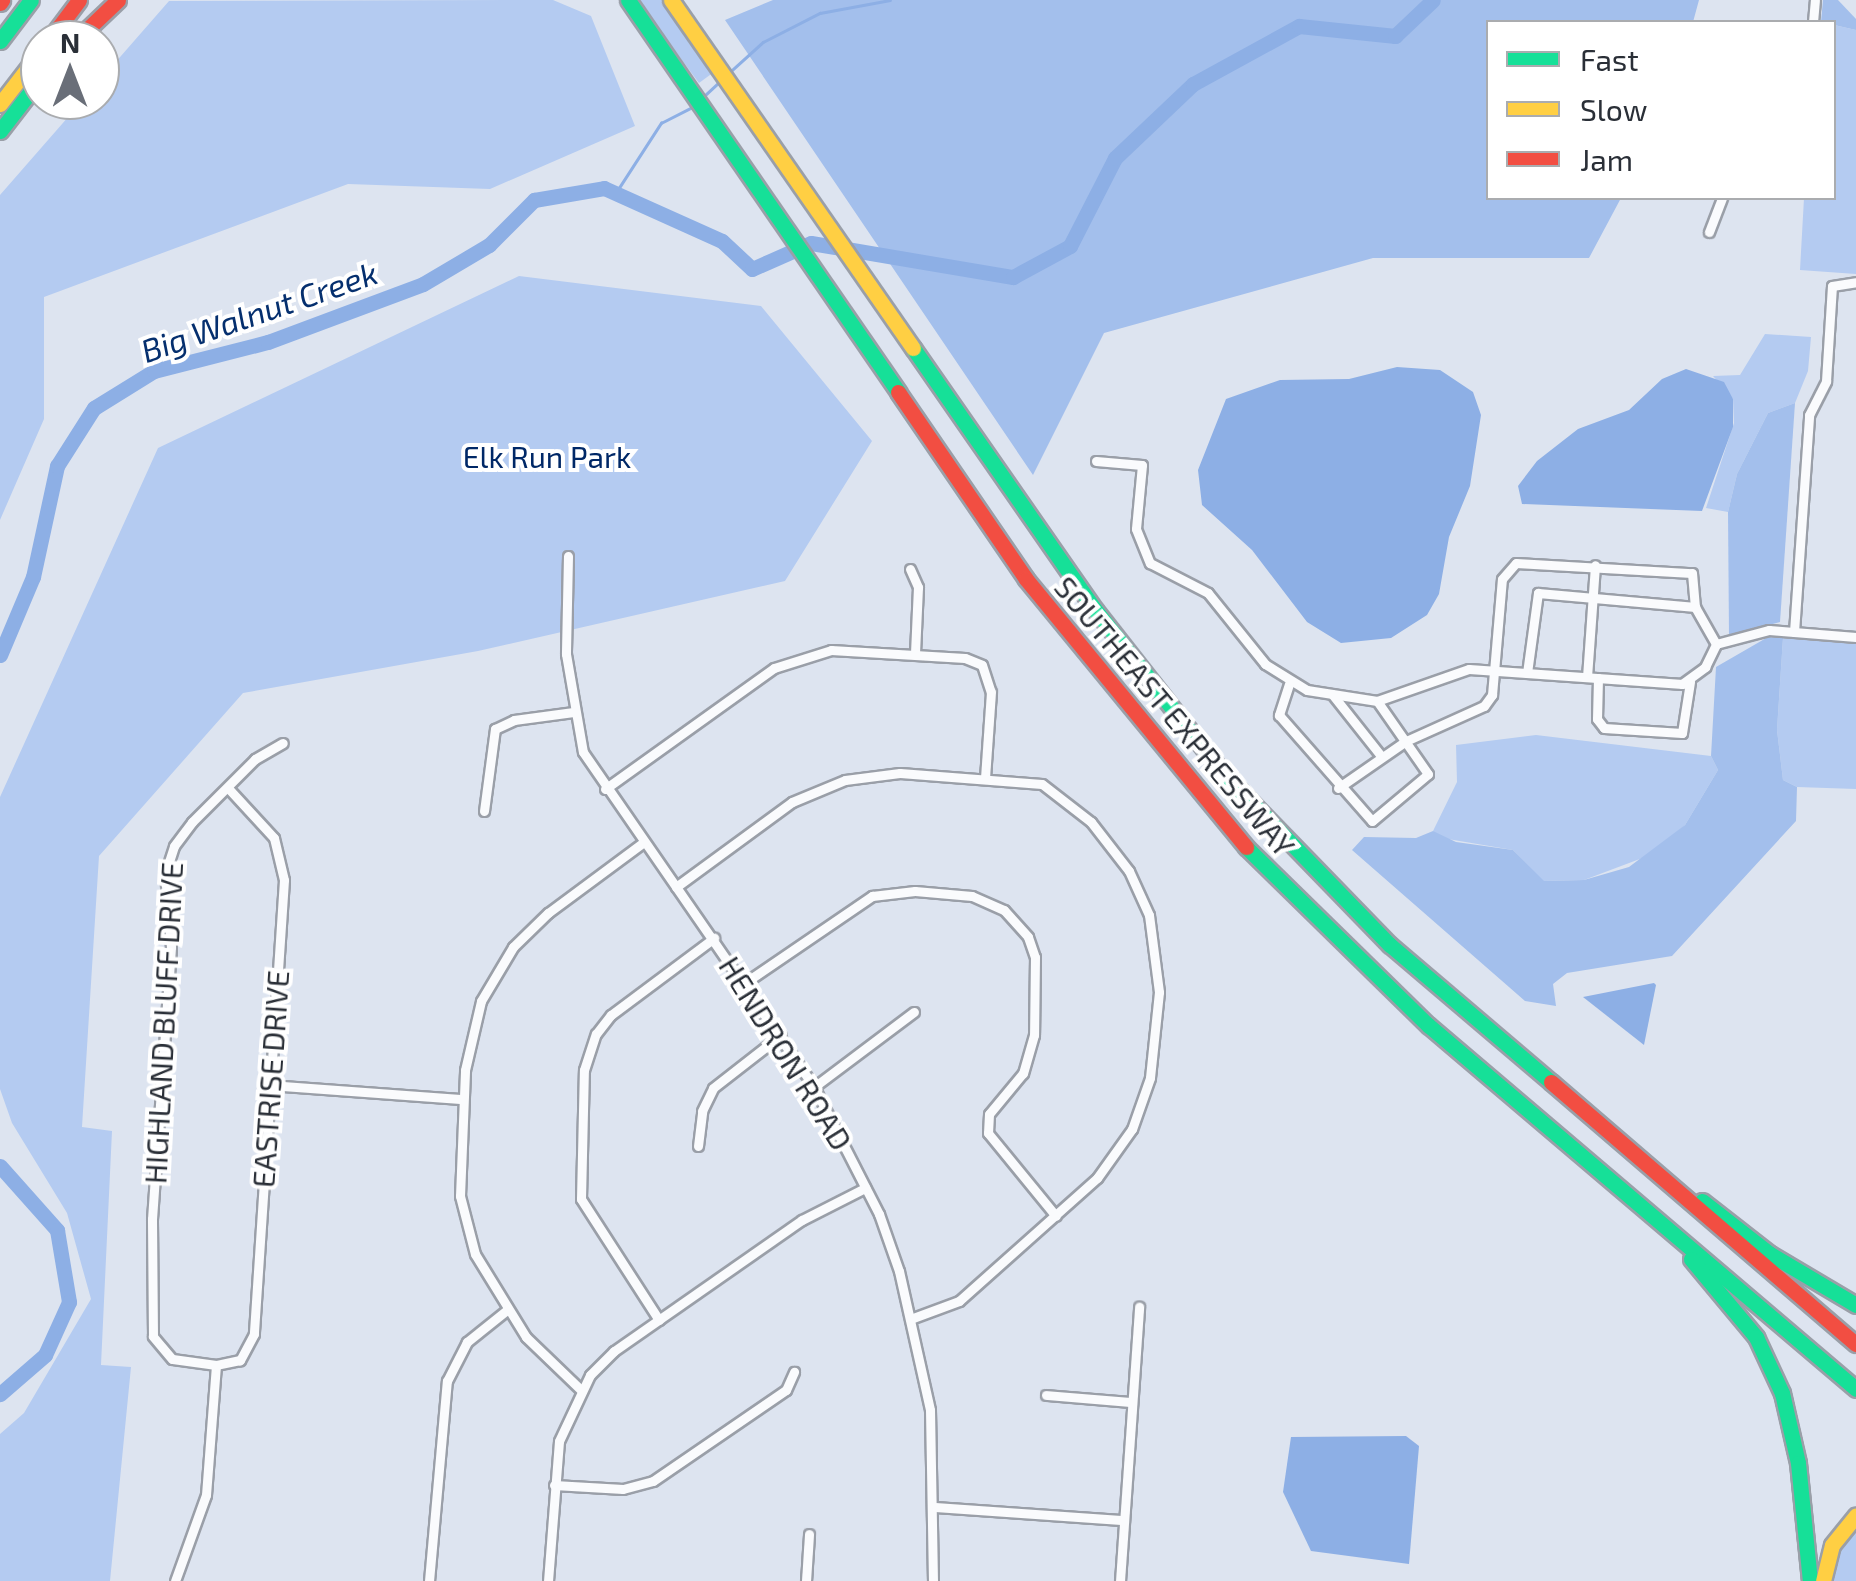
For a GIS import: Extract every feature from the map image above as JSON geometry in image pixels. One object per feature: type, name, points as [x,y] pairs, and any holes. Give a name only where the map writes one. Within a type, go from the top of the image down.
[{"type":"highway","points":[[0,42],[32,0]]},
{"type":"highway","points":[[96,20],[118,0]]},
{"type":"highway","name":"SOUTHEAST EXPRESSWAY","points":[[672,0],[1105,624],[1224,774],[1390,945],[1856,1344]]},
{"type":"highway","name":"SOUTHEAST EXPRESSWAY","points":[[629,2],[838,297],[1026,579],[1233,834],[1374,977],[1856,1389]]},
{"type":"highway","points":[[0,104],[20,78]]},
{"type":"highway","points":[[0,130],[20,105]]},
{"type":"highway","points":[[1640,1160],[1856,1305]]},
{"type":"highway","points":[[1655,1219],[1738,1311],[1772,1369],[1794,1438],[1810,1581]]},
{"type":"highway","points":[[1822,1581],[1832,1545],[1856,1515]]},
{"type":"street","points":[[1709,232],[1721,200]]},
{"type":"street","points":[[1794,632],[1810,415],[1826,382],[1832,286],[1856,282]]},
{"type":"street","points":[[1096,461],[1142,465],[1136,529],[1145,556],[1166,576],[1208,593],[1290,684],[1377,701],[1463,670],[1690,682]]},
{"type":"street","name":"HENDRON ROAD","points":[[568,556],[564,619],[573,712],[583,752],[605,790],[746,982],[814,1086],[865,1188],[913,1318],[930,1410],[936,1506],[933,1581]]},
{"type":"street","points":[[1338,788],[1406,741],[1484,706],[1497,671],[1506,570],[1524,560],[1692,573],[1695,607],[1716,644]]},
{"type":"street","points":[[1595,565],[1592,677],[1597,719],[1604,728],[1682,733],[1690,682],[1716,644],[1758,631],[1856,637]]},
{"type":"street","points":[[910,569],[918,588],[915,654]]},
{"type":"street","points":[[1527,673],[1534,595],[1695,607]]},
{"type":"street","points":[[605,790],[784,663],[832,650],[971,659],[985,670],[991,692],[985,777]]},
{"type":"street","points":[[1290,684],[1279,714],[1364,818],[1378,820],[1428,780],[1377,701]]},
{"type":"street","points":[[1332,694],[1382,757]]},
{"type":"street","points":[[484,811],[495,729],[514,720],[573,712]]},
{"type":"street","name":"HIGHLAND BLUFF DRIVE","points":[[216,1365],[172,1359],[155,1344],[152,1230],[171,947],[165,874],[179,837],[228,788],[283,743]]},
{"type":"street","points":[[676,887],[816,790],[884,774],[985,777],[1054,790],[1108,843],[1136,884],[1155,940],[1154,1054],[1143,1102],[1122,1147],[1056,1216],[959,1301],[913,1318]]},
{"type":"street","name":"EASTRISE DRIVE","points":[[216,1365],[240,1360],[254,1334],[283,869],[267,828],[228,788]]},
{"type":"street","points":[[580,1389],[538,1352],[507,1310],[475,1254],[460,1196],[462,1099],[476,1015],[513,947],[644,842]]},
{"type":"street","points":[[746,982],[852,904],[886,893],[985,899],[1028,937],[1037,968],[1031,1053],[1016,1084],[989,1114],[987,1128],[994,1148],[1056,1216]]},
{"type":"street","points":[[658,1320],[581,1199],[584,1070],[596,1034],[612,1015],[714,938]]},
{"type":"street","points":[[814,1086],[914,1012]]},
{"type":"street","points":[[698,1146],[702,1111],[712,1088],[781,1035]]},
{"type":"street","points":[[270,1085],[462,1099]]},
{"type":"street","points":[[548,1581],[560,1441],[580,1389],[614,1351],[802,1220],[865,1188]]},
{"type":"street","points":[[1120,1581],[1139,1306]]},
{"type":"street","points":[[429,1581],[447,1381],[467,1342],[507,1310]]},
{"type":"street","points":[[175,1581],[206,1495],[216,1365]]},
{"type":"street","points":[[554,1485],[644,1486],[786,1390],[794,1372]]},
{"type":"street","points":[[1046,1395],[1132,1402]]},
{"type":"street","points":[[936,1506],[1124,1520]]},
{"type":"street","points":[[806,1581],[810,1534]]},
{"type":"green space","points":[[553,0],[591,16],[635,126],[490,189],[348,184],[44,297],[44,419],[0,520],[0,195],[66,120],[120,120],[120,57],[169,1]]},
{"type":"green space","points":[[637,0],[663,0],[714,72],[699,83]]},
{"type":"green space","points":[[1836,25],[1856,30],[1856,274],[1800,270],[1804,200],[1836,200]]},
{"type":"green space","name":"Elk Run Park","points":[[519,276],[761,306],[872,441],[785,581],[478,651],[243,693],[99,856],[82,1127],[112,1131],[101,1365],[131,1367],[110,1581],[0,1581],[0,1434],[24,1413],[91,1299],[67,1213],[12,1123],[0,1089],[0,797],[158,448]]},
{"type":"green space","points":[[1765,334],[1811,337],[1808,371],[1795,403],[1768,413],[1737,474],[1728,512],[1706,508],[1734,423],[1733,399],[1713,376],[1740,375]]},
{"type":"green space","points":[[1783,638],[1856,644],[1856,789],[1797,787],[1783,780],[1777,730]]},
{"type":"green space","points":[[1536,735],[1711,756],[1718,770],[1685,825],[1653,854],[1584,880],[1543,881],[1513,850],[1436,837],[1433,831],[1457,782],[1456,745]]},
{"type":"green space","points":[[1856,1523],[1856,1581],[1828,1581],[1833,1556]]},
{"type":"shaded area","points":[[773,0],[1699,0],[1694,20],[1486,20],[1486,200],[1620,200],[1589,258],[1373,258],[1104,333],[1033,475],[725,20]]},
{"type":"shaded area","points":[[1823,0],[1838,0],[1856,19],[1856,30],[1836,25],[1836,20],[1821,20]]},
{"type":"shaded area","points":[[1397,367],[1440,370],[1473,392],[1481,415],[1470,486],[1449,537],[1439,594],[1427,615],[1391,638],[1341,643],[1307,622],[1252,550],[1202,505],[1198,470],[1226,399],[1280,380],[1349,379]]},
{"type":"shaded area","points":[[1686,369],[1724,382],[1733,399],[1733,427],[1702,511],[1522,504],[1518,486],[1537,461],[1578,429],[1629,410],[1662,379]]},
{"type":"shaded area","points":[[1795,403],[1780,622],[1729,636],[1728,512],[1737,474],[1768,413]]},
{"type":"shaded area","points":[[1768,637],[1783,638],[1777,730],[1783,780],[1797,787],[1796,821],[1672,956],[1567,973],[1553,984],[1556,1006],[1525,1001],[1352,850],[1364,837],[1416,838],[1433,831],[1456,842],[1513,850],[1544,881],[1584,880],[1629,867],[1685,825],[1718,770],[1711,756],[1716,667]]},
{"type":"shaded area","points":[[1654,983],[1644,1045],[1583,997]]},
{"type":"shaded area","points":[[1406,1436],[1419,1446],[1409,1564],[1311,1551],[1283,1492],[1291,1437]]},
{"type":"waterway","points":[[731,71],[763,42],[820,13],[890,0]]},
{"type":"waterway","name":"Big Walnut Creek","points":[[0,655],[33,577],[57,466],[94,408],[154,371],[268,342],[423,284],[489,245],[534,200],[604,188],[722,241],[752,269],[811,243],[1013,277],[1070,246],[1115,158],[1193,84],[1299,26],[1395,36],[1433,0]]},
{"type":"waterway","points":[[702,98],[718,83]]},
{"type":"waterway","points":[[615,194],[661,123],[692,107]]},
{"type":"waterway","name":"Big Walnut Creek","points":[[0,1166],[57,1230],[69,1302],[45,1355],[0,1394]]},
{"type":"traffic: fast","points":[[0,41],[31,0]]},
{"type":"traffic: fast","points":[[628,0],[898,392]]},
{"type":"traffic: fast","points":[[0,131],[20,105]]},
{"type":"traffic: fast","points":[[913,348],[1096,611],[1224,774],[1390,945],[1551,1082]]},
{"type":"traffic: fast","points":[[1246,847],[1428,1025],[1856,1389]]},
{"type":"traffic: fast","points":[[1702,1201],[1770,1254],[1856,1305]]},
{"type":"traffic: fast","points":[[1691,1259],[1756,1337],[1782,1393],[1798,1463],[1810,1581]]},
{"type":"traffic: slow","points":[[671,0],[913,348]]},
{"type":"traffic: slow","points":[[0,104],[20,78]]},
{"type":"traffic: slow","points":[[1823,1581],[1832,1545],[1856,1515]]},
{"type":"traffic: jam","points":[[64,20],[79,0]]},
{"type":"traffic: jam","points":[[97,20],[118,0]]},
{"type":"traffic: jam","points":[[898,392],[1026,579],[1246,847]]},
{"type":"traffic: jam","points":[[1551,1082],[1856,1344]]}]
